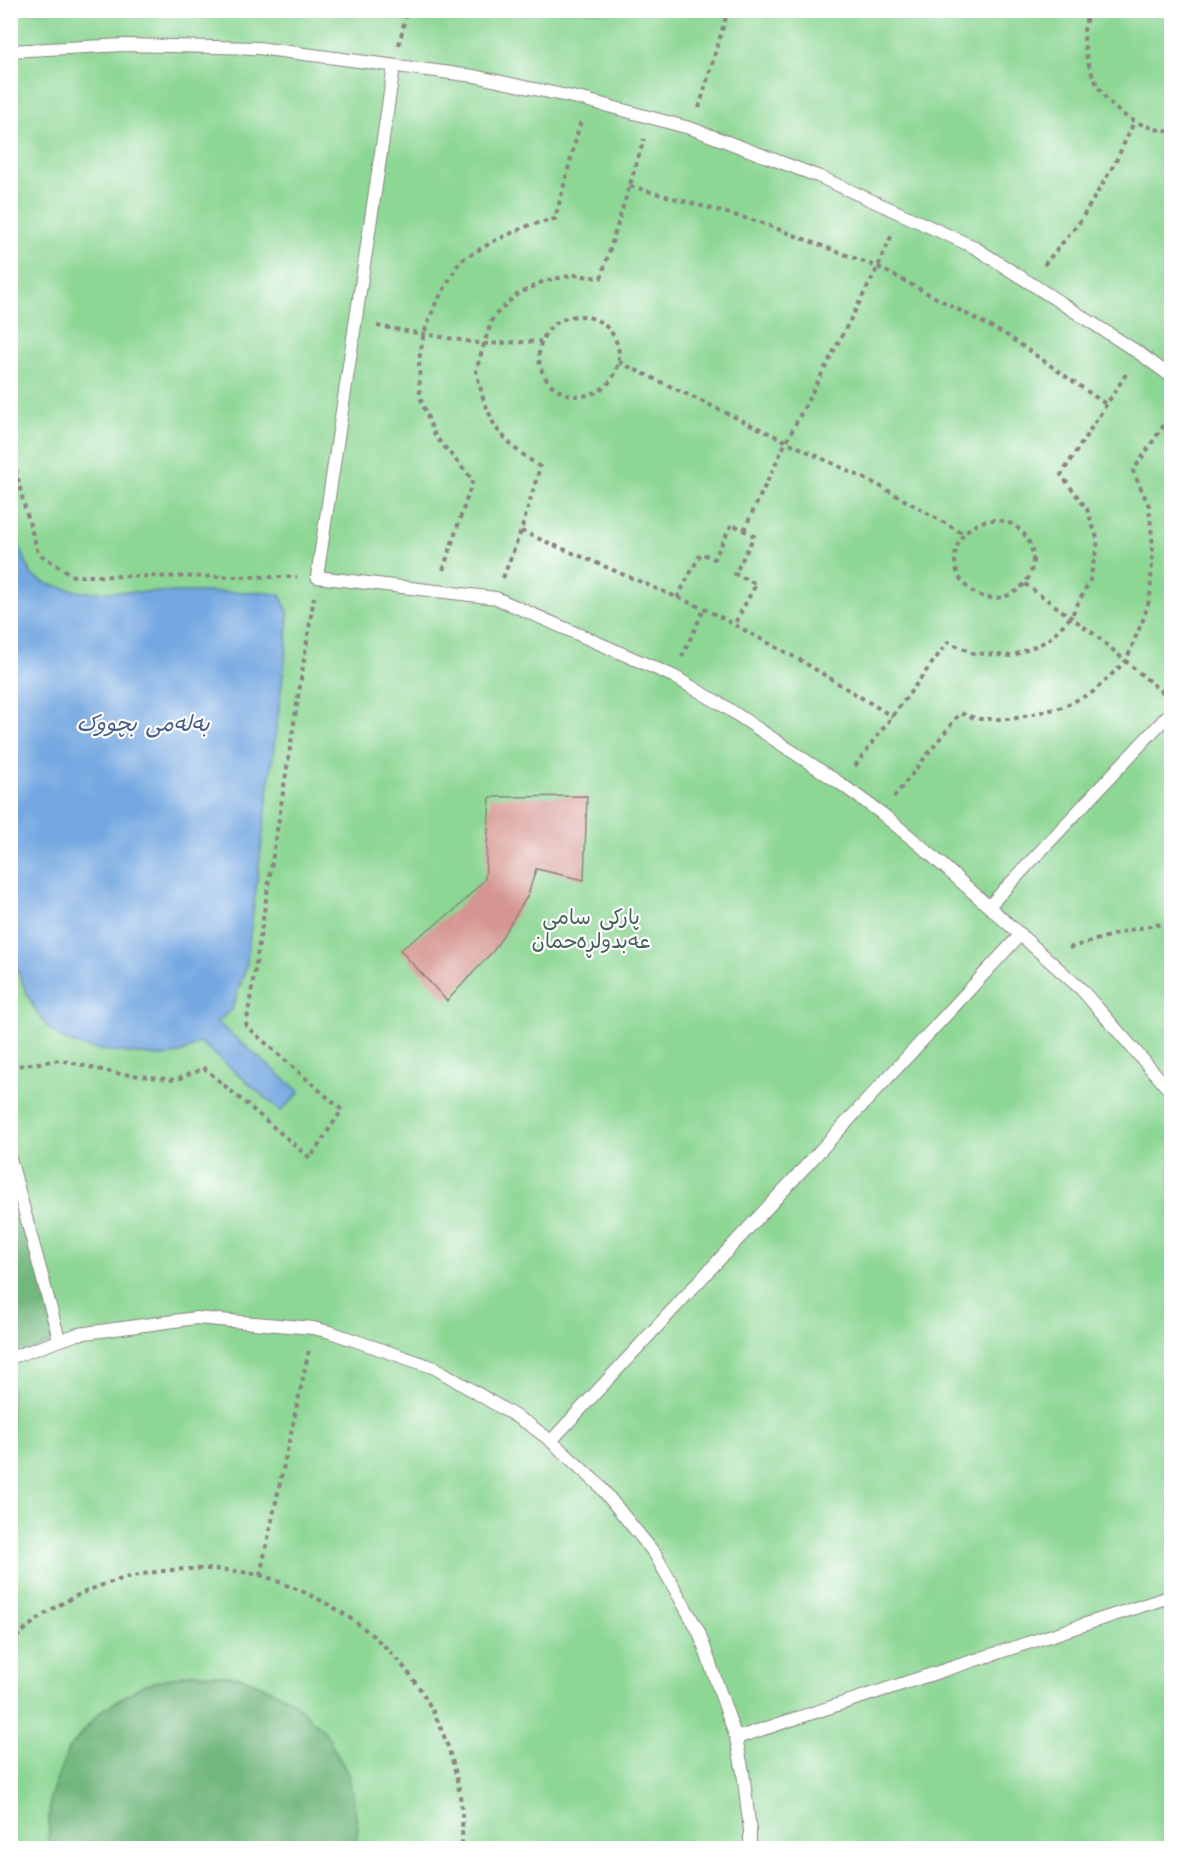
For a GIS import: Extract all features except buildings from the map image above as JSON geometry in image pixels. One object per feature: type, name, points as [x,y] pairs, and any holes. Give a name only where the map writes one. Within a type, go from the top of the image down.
[{"type":"lane","points":[[10,51],[124,45],[258,48],[474,76],[586,100],[693,129],[820,177],[974,247],[1139,352],[1172,377]]},
{"type":"lane","points":[[394,66],[317,577],[496,598],[673,676],[724,706],[881,813],[990,905],[1081,989],[1172,1093]]},
{"type":"lane","points":[[990,905],[1172,711]]},
{"type":"lane","points":[[551,1441],[1021,934]]},
{"type":"lane","points":[[10,1158],[59,1339]]},
{"type":"lane","points":[[10,1358],[78,1334],[196,1318],[313,1328],[435,1368],[530,1425],[598,1484],[655,1554],[699,1632],[736,1738],[743,1772],[750,1848]]},
{"type":"lane","points":[[736,1738],[1172,1596]]},
{"type":"path","points":[[394,66],[407,10]]},
{"type":"path","points":[[693,129],[728,10]]},
{"type":"path","points":[[1089,10],[1084,32],[1085,50],[1086,59],[1096,84],[1113,106],[1134,122],[1172,131]]},
{"type":"path","points":[[436,590],[473,480],[435,436],[420,397],[419,360],[424,333],[435,304],[460,261],[494,241],[530,225],[555,219],[586,100]]},
{"type":"path","points":[[496,598],[521,531],[540,467],[514,448],[495,427],[483,398],[476,371],[484,344],[493,317],[515,296],[544,281],[574,275],[601,278],[650,119]]},
{"type":"path","points":[[1030,282],[1079,223],[1115,163],[1134,122]]},
{"type":"path","points":[[630,186],[759,222],[878,267],[1008,336],[1107,405]]},
{"type":"path","points":[[744,530],[786,442],[878,267],[901,212]]},
{"type":"path","points":[[570,316],[589,317],[606,326],[614,337],[619,362],[606,386],[595,393],[582,396],[568,395],[556,389],[546,380],[539,362],[541,341],[557,322],[570,316]]},
{"type":"path","points":[[355,323],[484,344],[541,341]]},
{"type":"path","points":[[841,784],[948,642],[973,653],[1012,656],[1047,641],[1071,617],[1090,580],[1098,541],[1087,508],[1061,475],[1139,352]]},
{"type":"path","points":[[619,362],[878,485],[964,534]]},
{"type":"path","points":[[881,813],[960,713],[978,719],[1012,719],[1063,707],[1093,692],[1126,661],[1150,597],[1153,547],[1149,506],[1133,471],[1172,413]]},
{"type":"path","points":[[10,443],[38,553],[72,576],[317,577],[246,1026],[342,1110],[310,1158],[204,1068],[175,1080],[114,1073],[60,1060],[10,1067]]},
{"type":"path","points":[[987,520],[1000,520],[1024,533],[1031,545],[1034,558],[1025,584],[1016,592],[1005,597],[980,596],[970,590],[961,580],[956,569],[957,545],[964,534],[974,525],[987,520]]},
{"type":"path","points":[[677,598],[701,553],[714,559],[732,524],[754,536],[735,574],[756,584],[734,625]]},
{"type":"path","points":[[521,531],[704,609],[800,660],[893,717]]},
{"type":"path","points":[[1025,584],[1071,617],[1172,699]]},
{"type":"path","points":[[673,676],[704,609]]},
{"type":"path","points":[[1047,958],[1076,945],[1129,930],[1172,922]]},
{"type":"path","points":[[260,1575],[313,1328]]},
{"type":"path","points":[[10,1644],[20,1633],[63,1603],[110,1582],[162,1570],[214,1569],[260,1575],[315,1596],[359,1624],[398,1660],[428,1703],[450,1752],[461,1803],[462,1848]]},
{"type":"green space","name":"پارکی سامی عەبدولڕەحمان","points":[[11,11],[1171,11],[1171,1848],[11,1848]]},
{"type":"green space","points":[[10,1158],[59,1339],[10,1358]]},
{"type":"green space","points":[[192,1673],[242,1677],[288,1698],[325,1732],[349,1776],[358,1828],[355,1848],[48,1848],[50,1798],[68,1750],[100,1712],[143,1685]]},
{"type":"water","name":"بەلەمی بچووک","points":[[11,511],[16,538],[32,576],[48,584],[81,592],[263,592],[280,595],[288,612],[287,644],[246,967],[232,1009],[217,1022],[300,1092],[281,1111],[200,1042],[181,1053],[164,1056],[105,1051],[71,1043],[61,1038],[44,1023],[26,993],[10,949]]}]
